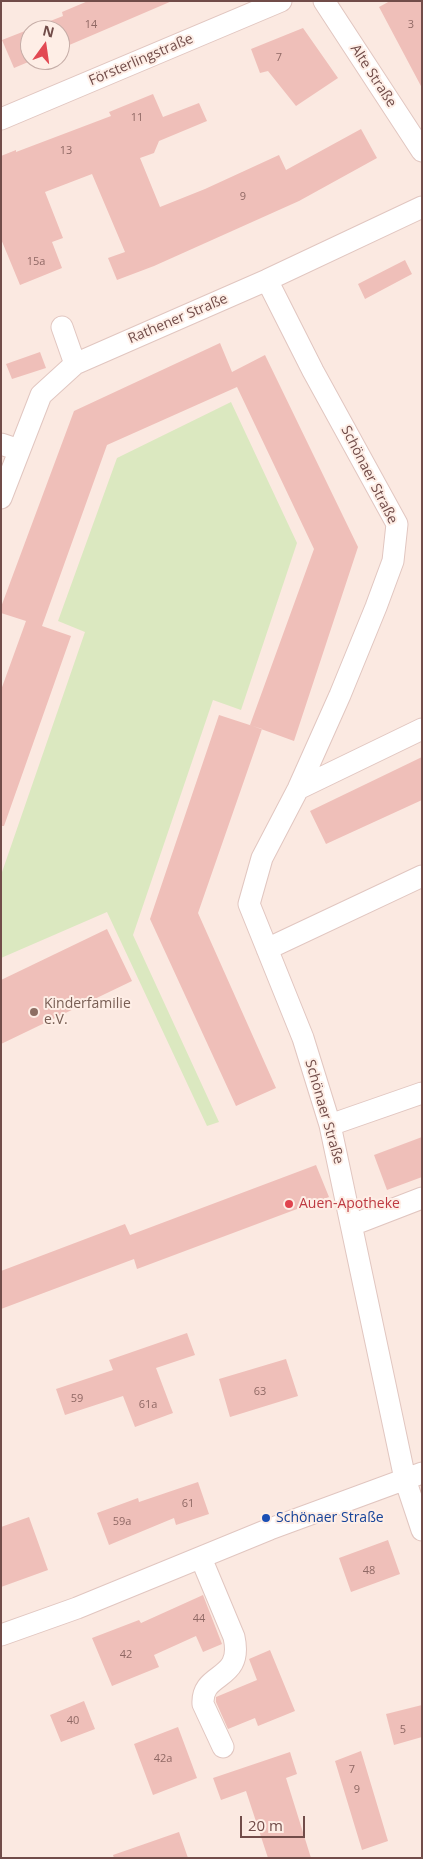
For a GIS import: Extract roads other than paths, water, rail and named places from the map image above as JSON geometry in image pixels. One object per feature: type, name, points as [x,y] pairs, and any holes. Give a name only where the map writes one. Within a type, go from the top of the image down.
[{"type":"street","name":"Försterlingstraße","points":[[1,118],[281,1]]},
{"type":"street","name":"Alte Straße","points":[[324,1],[422,151]]},
{"type":"street","name":"Rathener Straße","points":[[1,498],[10,447],[41,395],[75,364],[267,280],[422,207]]},
{"type":"street","name":"Schönaer Straße","points":[[267,280],[313,371],[397,524],[392,561],[376,607],[340,696],[298,789],[262,858],[249,904],[303,1038],[330,1125],[413,1476],[422,1530]]},
{"type":"street","points":[[62,327],[75,364]]},
{"type":"street","points":[[298,789],[422,729]]},
{"type":"street","points":[[267,949],[422,876]]},
{"type":"street","points":[[330,1125],[422,1093]]},
{"type":"street","points":[[352,1224],[422,1198]]},
{"type":"street","points":[[1,1635],[77,1608],[270,1530],[413,1476]]},
{"type":"street","points":[[201,1558],[234,1637],[236,1649],[235,1660],[228,1669],[209,1685],[202,1697],[202,1704],[223,1747]]},
{"type":"place","name":"Kinderfamilie e.V.","points":[[34,1012]]},
{"type":"place","name":"Auen-Apotheke","points":[[289,1204]]},
{"type":"place","name":"Schönaer Straße","points":[[266,1518]]}]
